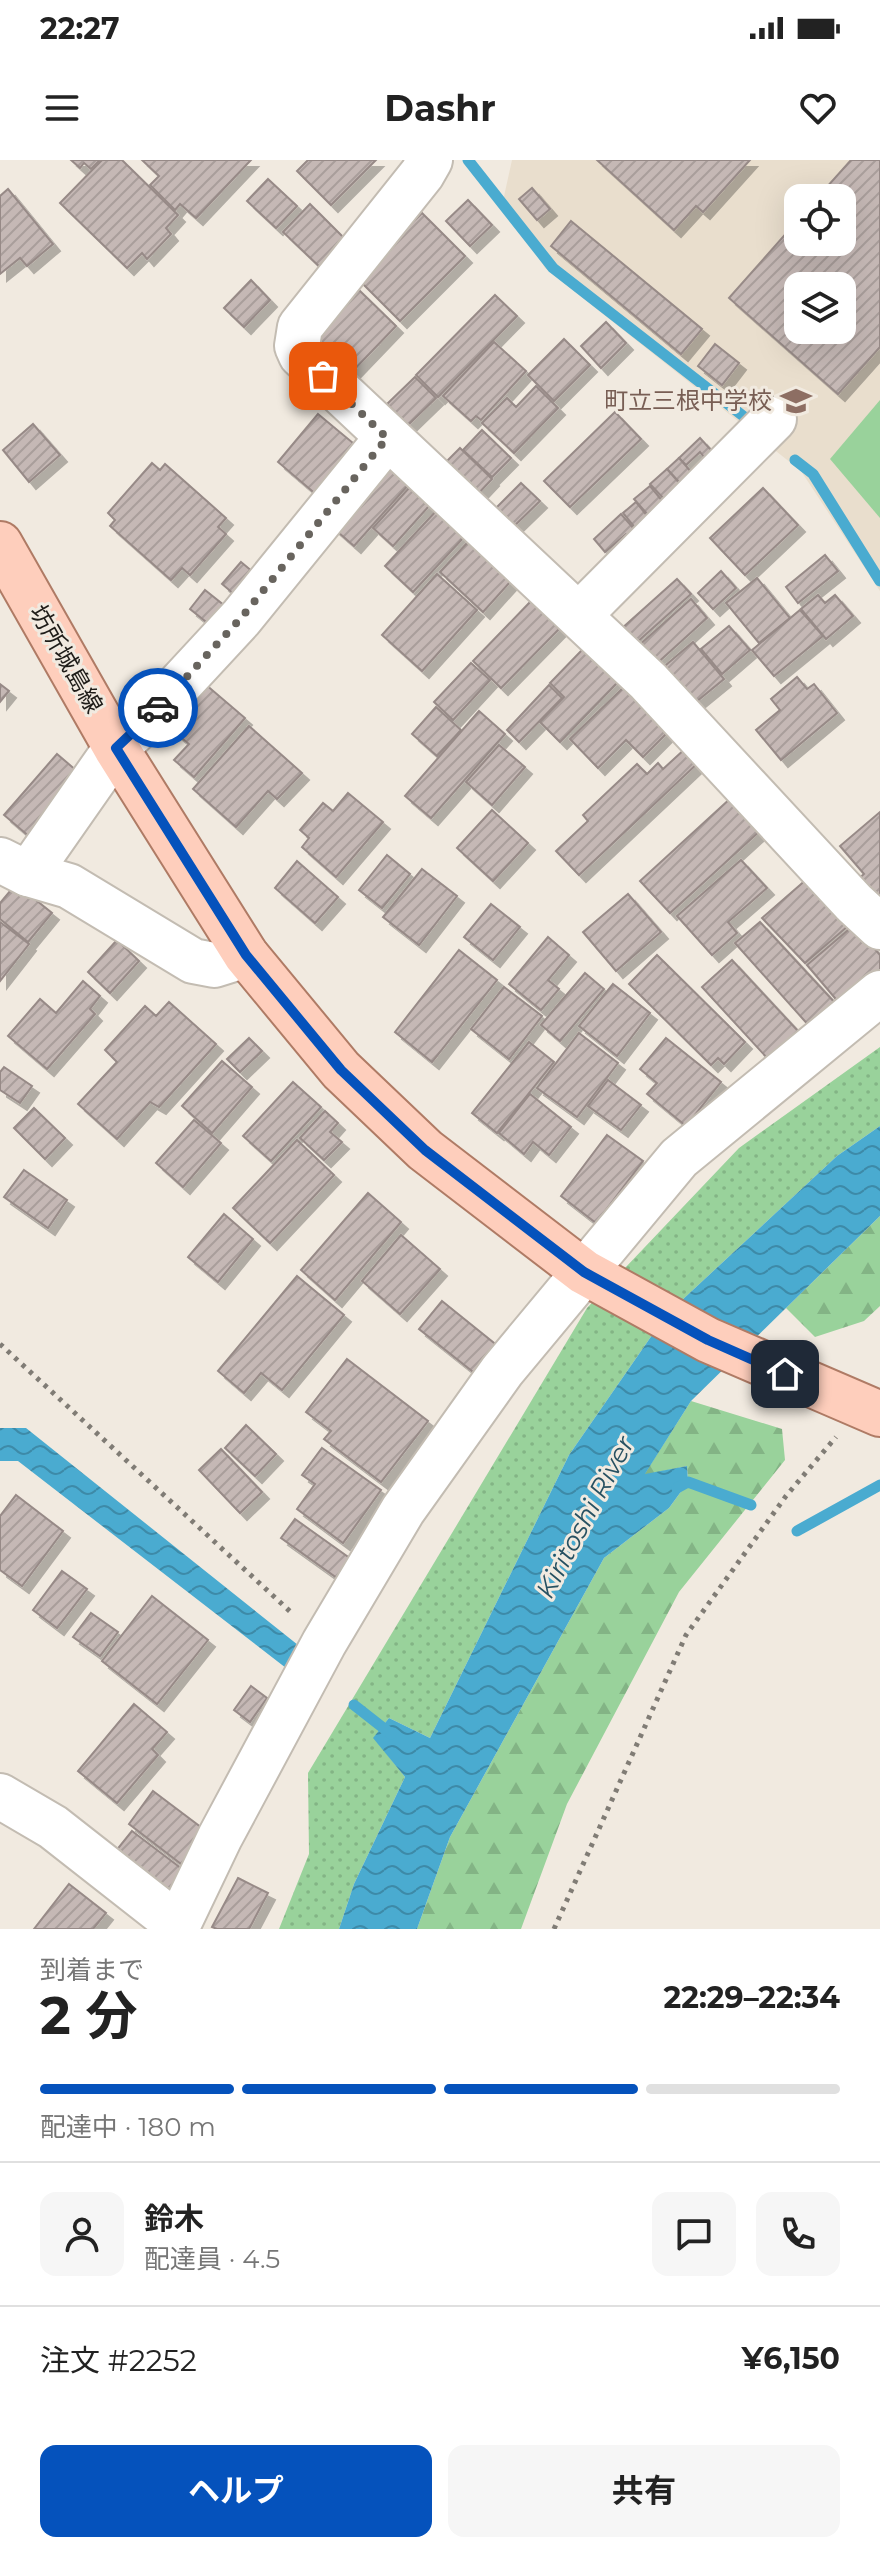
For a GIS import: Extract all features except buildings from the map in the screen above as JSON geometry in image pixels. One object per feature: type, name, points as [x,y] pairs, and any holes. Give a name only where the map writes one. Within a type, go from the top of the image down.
[{"type":"main road","name":"坊所城島線","points":[[0,544],[116,748],[246,955],[341,1070],[425,1150],[584,1272],[708,1340],[874,1403]]},
{"type":"street","points":[[430,160],[300,327],[297,346],[301,355],[648,681],[854,903],[880,927]]},
{"type":"street","points":[[579,615],[774,419]]},
{"type":"street","points":[[246,955],[214,965],[193,961],[69,886],[14,867],[116,748],[154,712],[241,618],[387,438]]},
{"type":"street","points":[[0,1796],[53,1827],[177,1927],[220,1837],[324,1643],[421,1484],[502,1371],[679,1158],[880,993]]},
{"type":"path","points":[[0,1344],[324,1643]]},
{"type":"path","points":[[554,1929],[686,1635],[786,1496],[874,1403]]},
{"type":"shaded area","name":"町立三根中学校","points":[[512,160],[880,160],[880,591],[801,471],[545,268],[503,201]]},
{"type":"green space","points":[[880,400],[880,518],[830,459]]},
{"type":"green space","points":[[880,1047],[880,1126],[837,1156],[666,1315],[569,1455],[430,1738],[389,1718],[374,1738],[405,1777],[354,1884],[339,1929],[279,1929],[309,1854],[308,1773],[587,1308],[739,1148]]},
{"type":"green space","points":[[880,1216],[880,1306],[864,1321],[815,1337],[786,1308]]},
{"type":"green space","points":[[691,1401],[782,1429],[785,1460],[679,1592],[567,1804],[521,1929],[417,1929],[450,1837],[604,1558],[669,1508],[688,1482],[687,1466],[644,1475]]},
{"type":"water","name":"Kiritoshi River","points":[[880,1126],[880,1216],[691,1401],[645,1474],[687,1466],[688,1482],[669,1508],[604,1558],[450,1837],[417,1929],[339,1929],[354,1884],[405,1777],[373,1738],[389,1718],[430,1738],[569,1455],[666,1315],[837,1156]]},
{"type":"water","points":[[0,1428],[26,1428],[298,1645],[286,1668],[18,1461],[0,1461]]},
{"type":"waterway","points":[[468,160],[553,268],[747,419]]},
{"type":"waterway","points":[[795,460],[813,474],[880,581]]},
{"type":"waterway","points":[[677,1488],[688,1482],[751,1505]]},
{"type":"waterway","points":[[797,1531],[880,1485]]},
{"type":"waterway","points":[[354,1705],[391,1734]]},
{"type":"way so far","points":[[158,708],[241,618],[387,438],[323,376]]},
{"type":"place","name":"町立三根中学校","points":[[796,401]]},
{"type":"route","points":[[158,708],[116,748],[246,955],[341,1070],[425,1150],[584,1272],[708,1340],[785,1374]]}]
